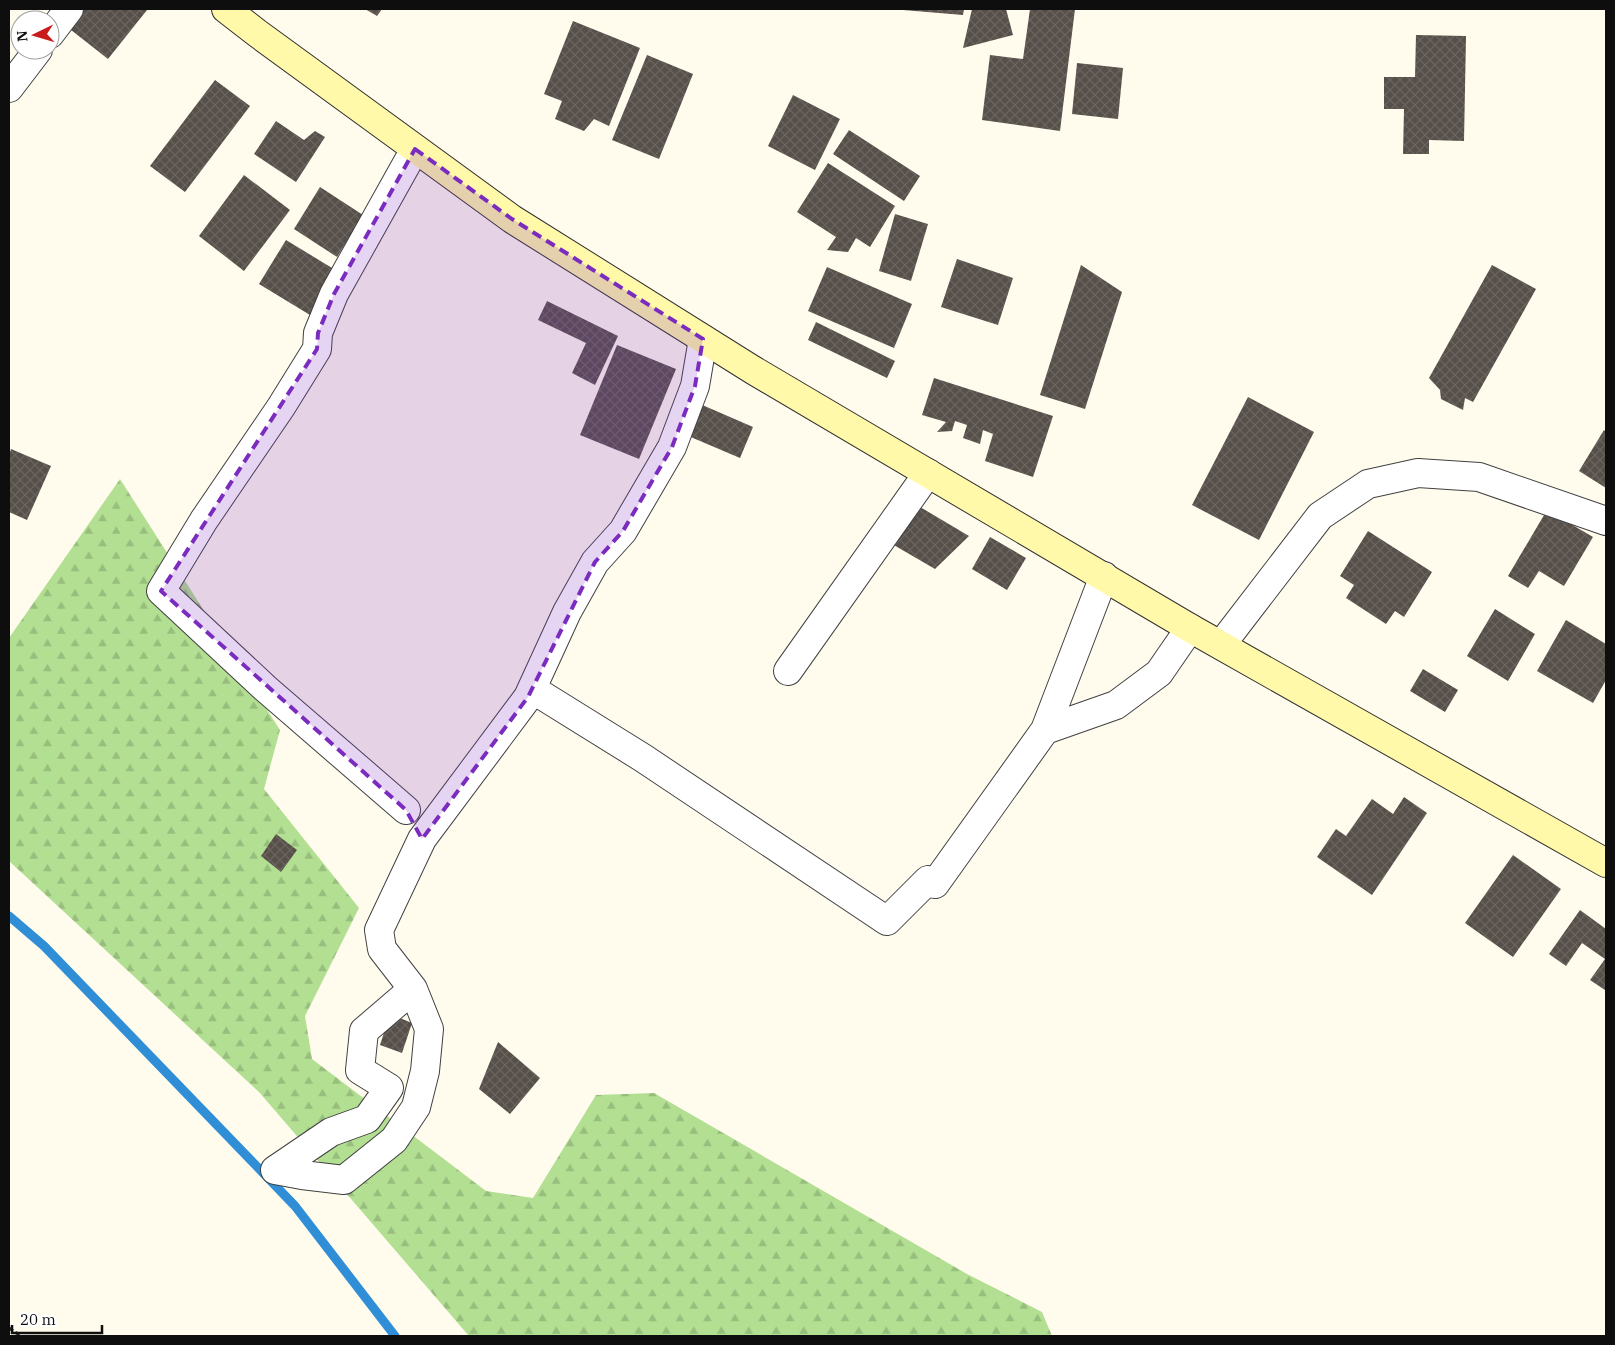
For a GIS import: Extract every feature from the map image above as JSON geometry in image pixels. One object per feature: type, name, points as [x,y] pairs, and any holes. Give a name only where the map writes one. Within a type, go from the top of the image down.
[{"type":"street","points":[[60,21],[69,9]]},
{"type":"street","points":[[226,9],[512,219],[753,370],[1190,628],[1606,863]]},
{"type":"street","points":[[9,88],[30,60]]},
{"type":"street","points":[[415,148],[334,294],[318,333],[317,348],[281,407],[204,520],[161,591],[265,688],[406,810],[422,839]]},
{"type":"street","points":[[413,989],[364,1031],[360,1070],[389,1088],[367,1119],[331,1132],[275,1170],[344,1180],[394,1140],[416,1107],[425,1071],[429,1028],[413,989],[382,949],[379,930],[422,839],[528,698],[567,612],[594,562],[623,531],[672,447],[695,386],[703,339]]},
{"type":"street","points":[[788,671],[928,473]]},
{"type":"street","points":[[1221,645],[1320,516],[1368,484],[1418,473],[1479,477],[1606,521]]},
{"type":"street","points":[[532,689],[643,758],[886,921],[928,880],[935,884],[1045,730],[1104,576]]},
{"type":"street","points":[[1045,730],[1116,704],[1159,673],[1190,628]]},
{"type":"street","points":[[406,810],[442,813]]},
{"type":"path","points":[[9,1328],[20,1336]]},
{"type":"highlighted area","points":[[415,149],[512,219],[703,339],[695,386],[672,447],[623,531],[595,562],[528,697],[422,839],[406,810],[161,591],[317,349],[318,333],[334,294]]},
{"type":"green space","points":[[120,479],[280,730],[264,789],[359,908],[305,1016],[312,1059],[486,1191],[533,1198],[596,1095],[654,1093],[967,1274],[1042,1312],[1052,1336],[469,1336],[259,1092],[9,861],[9,638]]},
{"type":"building","points":[[80,9],[147,10],[108,59],[66,26]]},
{"type":"building","points":[[365,9],[382,9],[377,16]]},
{"type":"building","points":[[903,9],[964,9],[963,15]]},
{"type":"building","points":[[972,9],[1006,9],[1013,35],[963,48]]},
{"type":"building","points":[[1030,9],[1075,9],[1060,131],[982,120],[990,55],[1023,59]]},
{"type":"building","points":[[573,21],[640,48],[609,126],[594,119],[584,131],[555,119],[562,101],[544,94]]},
{"type":"building","points":[[1416,35],[1466,36],[1464,141],[1429,140],[1429,154],[1403,154],[1404,109],[1384,109],[1384,77],[1415,77]]},
{"type":"building","points":[[647,55],[693,74],[659,159],[612,140]]},
{"type":"building","points":[[1077,63],[1123,68],[1118,119],[1072,114]]},
{"type":"building","points":[[215,80],[250,106],[185,192],[150,166]]},
{"type":"building","points":[[793,95],[840,119],[815,170],[768,146]]},
{"type":"building","points":[[276,121],[304,140],[315,131],[325,137],[296,182],[254,154]]},
{"type":"building","points":[[849,130],[920,176],[904,201],[833,154]]},
{"type":"building","points":[[828,163],[895,206],[870,247],[856,238],[848,252],[827,250],[836,237],[797,212]]},
{"type":"building","points":[[244,175],[290,210],[244,271],[199,236]]},
{"type":"building","points":[[320,187],[363,215],[337,257],[294,229]]},
{"type":"building","points":[[895,214],[928,224],[911,281],[879,271]]},
{"type":"building","points":[[286,240],[337,271],[310,315],[259,284]]},
{"type":"building","points":[[957,259],[1013,278],[998,325],[941,307]]},
{"type":"building","points":[[1081,265],[1122,292],[1085,409],[1040,395]]},
{"type":"building","points":[[1492,265],[1536,289],[1473,402],[1465,398],[1463,410],[1441,399],[1440,390],[1429,378]]},
{"type":"building","points":[[827,267],[912,304],[894,348],[808,311]]},
{"type":"building","points":[[547,301],[618,336],[595,385],[572,373],[586,343],[538,320]]},
{"type":"building","points":[[816,322],[895,361],[887,378],[808,340]]},
{"type":"building","points":[[617,345],[676,369],[639,459],[580,435]]},
{"type":"building","points":[[934,378],[1053,416],[1033,477],[985,461],[993,434],[983,430],[980,444],[963,438],[967,425],[955,421],[952,431],[937,432],[946,422],[922,415]]},
{"type":"building","points":[[1248,397],[1314,432],[1259,540],[1192,505]]},
{"type":"building","points":[[700,404],[753,427],[740,458],[686,435]]},
{"type":"building","points":[[1604,430],[1606,432],[1606,488],[1579,471]]},
{"type":"building","points":[[11,449],[51,466],[27,520],[9,512],[9,455]]},
{"type":"building","points":[[915,504],[969,536],[935,569],[892,544]]},
{"type":"building","points":[[1547,510],[1593,537],[1564,586],[1539,571],[1528,588],[1508,576]]},
{"type":"building","points":[[1368,531],[1432,572],[1404,617],[1395,611],[1386,624],[1346,598],[1354,585],[1340,576]]},
{"type":"building","points":[[990,537],[1026,558],[1007,590],[972,569]]},
{"type":"building","points":[[1495,609],[1535,634],[1508,681],[1467,656]]},
{"type":"building","points":[[1566,620],[1606,644],[1606,680],[1593,703],[1537,671]]},
{"type":"building","points":[[1423,669],[1458,690],[1445,712],[1410,691]]},
{"type":"building","points":[[1404,797],[1427,813],[1372,895],[1317,857],[1336,829],[1346,836],[1372,799],[1393,814]]},
{"type":"building","points":[[276,834],[297,850],[281,872],[261,856]]},
{"type":"building","points":[[1513,855],[1561,889],[1513,957],[1465,923]]},
{"type":"building","points":[[1580,910],[1606,929],[1605,990],[1590,980],[1605,959],[1582,943],[1566,966],[1549,954]]},
{"type":"building","points":[[390,1014],[412,1023],[402,1053],[380,1045]]},
{"type":"building","points":[[498,1042],[540,1078],[510,1114],[479,1089]]},
{"type":"waterway","points":[[9,916],[44,946],[295,1206],[395,1336]]}]
